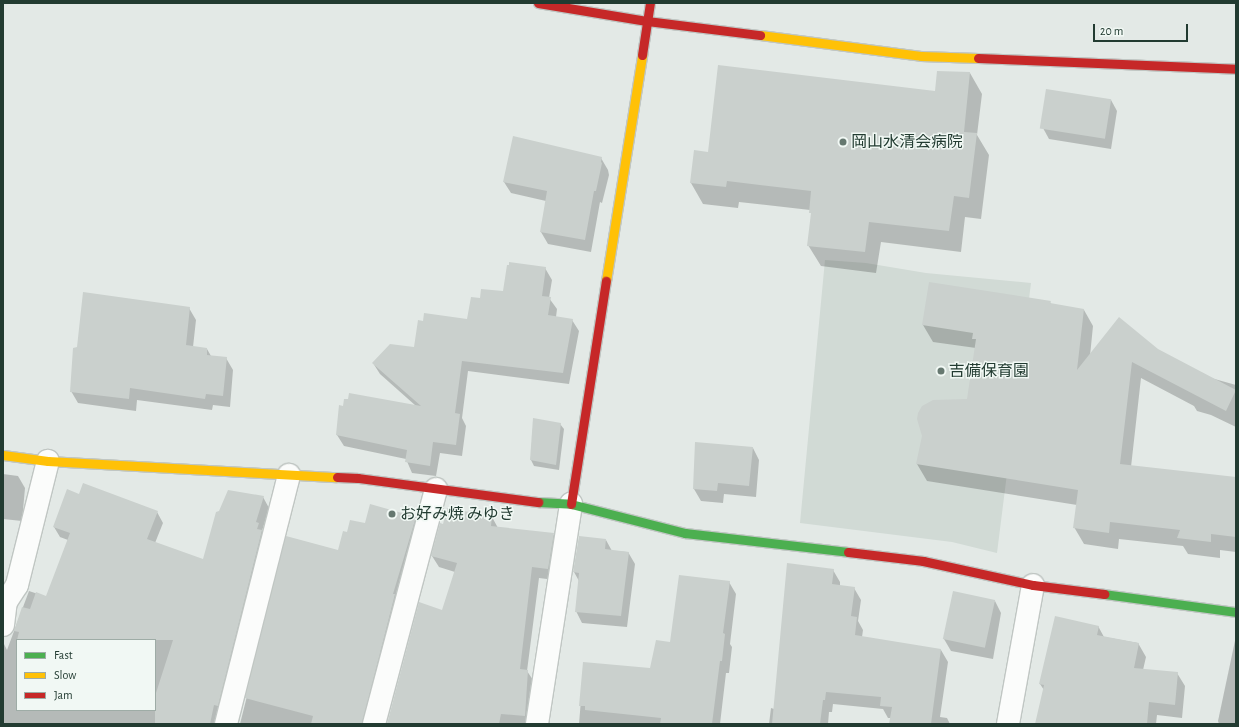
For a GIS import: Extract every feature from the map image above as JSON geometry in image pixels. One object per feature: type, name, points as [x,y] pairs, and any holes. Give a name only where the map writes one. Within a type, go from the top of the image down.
[{"type":"street","points":[[538,3],[647,22],[921,56],[1236,69]]},
{"type":"street","points":[[537,724],[650,3]]},
{"type":"street","points":[[3,455],[48,461],[358,478],[531,502],[571,504],[685,533],[923,561],[1033,585],[1236,612]]},
{"type":"street","points":[[3,625],[6,602],[17,584],[48,461]]},
{"type":"street","points":[[226,724],[289,475]]},
{"type":"street","points":[[374,724],[436,489]]},
{"type":"street","points":[[1008,724],[1033,585]]},
{"type":"shaded area","points":[[825,260],[866,263],[926,273],[1031,283],[997,553],[952,542],[800,523]]},
{"type":"building","name":"岡山水清会病院","points":[[718,65],[935,91],[937,71],[970,72],[964,132],[977,133],[969,198],[954,196],[949,231],[869,222],[865,252],[807,246],[811,213],[809,213],[811,191],[727,181],[726,187],[690,183],[694,150],[708,152]]},
{"type":"building","points":[[1046,89],[1111,99],[1105,139],[1040,129]]},
{"type":"building","points":[[513,136],[602,157],[602,163],[596,191],[594,191],[585,240],[540,232],[547,191],[503,182]]},
{"type":"building","points":[[509,262],[546,267],[542,296],[551,297],[548,315],[573,319],[563,373],[462,361],[455,413],[460,414],[456,445],[433,442],[430,466],[405,462],[407,450],[336,435],[339,405],[343,406],[344,399],[348,399],[349,393],[421,406],[372,363],[390,344],[414,347],[418,320],[423,321],[424,313],[467,319],[471,297],[480,298],[481,289],[503,291],[507,265],[509,265]]},
{"type":"building","points":[[929,282],[1051,301],[1050,303],[1084,309],[1077,370],[1119,317],[1158,349],[1236,390],[1226,411],[1132,362],[1120,464],[1236,477],[1236,537],[1211,534],[1211,542],[1177,538],[1180,530],[1110,522],[1109,533],[1073,528],[1078,490],[916,464],[922,436],[917,419],[918,413],[922,406],[933,400],[967,399],[976,339],[972,339],[973,333],[922,325]]},
{"type":"building","points":[[83,292],[190,307],[186,345],[207,348],[207,355],[227,357],[223,396],[206,394],[205,399],[130,388],[129,399],[70,392],[73,348],[77,347]]},
{"type":"building","points":[[533,418],[561,423],[556,465],[530,460]]},
{"type":"building","points":[[695,442],[753,447],[749,486],[718,483],[717,491],[693,489]]},
{"type":"building","points":[[83,483],[158,511],[147,539],[203,559],[216,512],[219,511],[228,490],[264,496],[256,522],[259,523],[257,529],[262,530],[218,706],[214,705],[210,724],[155,724],[156,693],[173,640],[17,639],[19,632],[14,631],[22,607],[30,609],[36,592],[46,596],[70,533],[53,527],[67,489],[79,494]]},
{"type":"building","points":[[370,504],[416,517],[393,594],[395,594],[362,724],[311,724],[313,716],[245,698],[286,536],[338,550],[343,531],[347,532],[350,520],[365,523]]},
{"type":"building","points":[[447,508],[492,516],[491,526],[554,533],[548,569],[532,567],[520,669],[528,670],[525,716],[501,714],[499,724],[387,724],[419,602],[442,610],[457,563],[431,556],[440,523],[443,524]]},
{"type":"building","points":[[579,536],[606,539],[605,549],[629,552],[621,616],[575,612],[579,573],[573,572]]},
{"type":"building","points":[[787,563],[834,569],[832,584],[855,587],[851,616],[857,617],[855,635],[941,649],[931,724],[889,724],[892,707],[880,706],[881,697],[826,692],[825,700],[823,700],[820,724],[772,724]]},
{"type":"building","points":[[679,575],[730,581],[723,633],[725,634],[722,661],[720,661],[712,724],[660,724],[661,718],[585,710],[585,706],[579,706],[583,662],[650,668],[656,640],[670,642]]},
{"type":"building","points":[[953,591],[995,600],[985,648],[943,639]]},
{"type":"building","points":[[1055,616],[1099,626],[1097,635],[1139,643],[1134,668],[1178,672],[1175,705],[1149,702],[1147,724],[1035,724],[1044,685],[1039,684]]},
{"type":"traffic: fast","points":[[538,502],[571,504],[685,533],[848,552]]},
{"type":"traffic: fast","points":[[1104,594],[1236,612]]},
{"type":"traffic: slow","points":[[760,35],[921,56],[978,58]]},
{"type":"traffic: slow","points":[[606,281],[642,55]]},
{"type":"traffic: slow","points":[[3,455],[48,461],[337,477]]},
{"type":"traffic: jam","points":[[538,3],[647,21],[760,35]]},
{"type":"traffic: jam","points":[[642,55],[650,3]]},
{"type":"traffic: jam","points":[[978,58],[1236,69]]},
{"type":"traffic: jam","points":[[571,504],[606,281]]},
{"type":"traffic: jam","points":[[337,477],[358,478],[538,502]]},
{"type":"traffic: jam","points":[[848,552],[923,561],[1033,585],[1104,594]]},
{"type":"place","name":"岡山水清会病院","points":[[843,142]]},
{"type":"place","name":"吉備保育園","points":[[941,371]]},
{"type":"place","name":"お好み焼 みゆき","points":[[392,514]]}]
